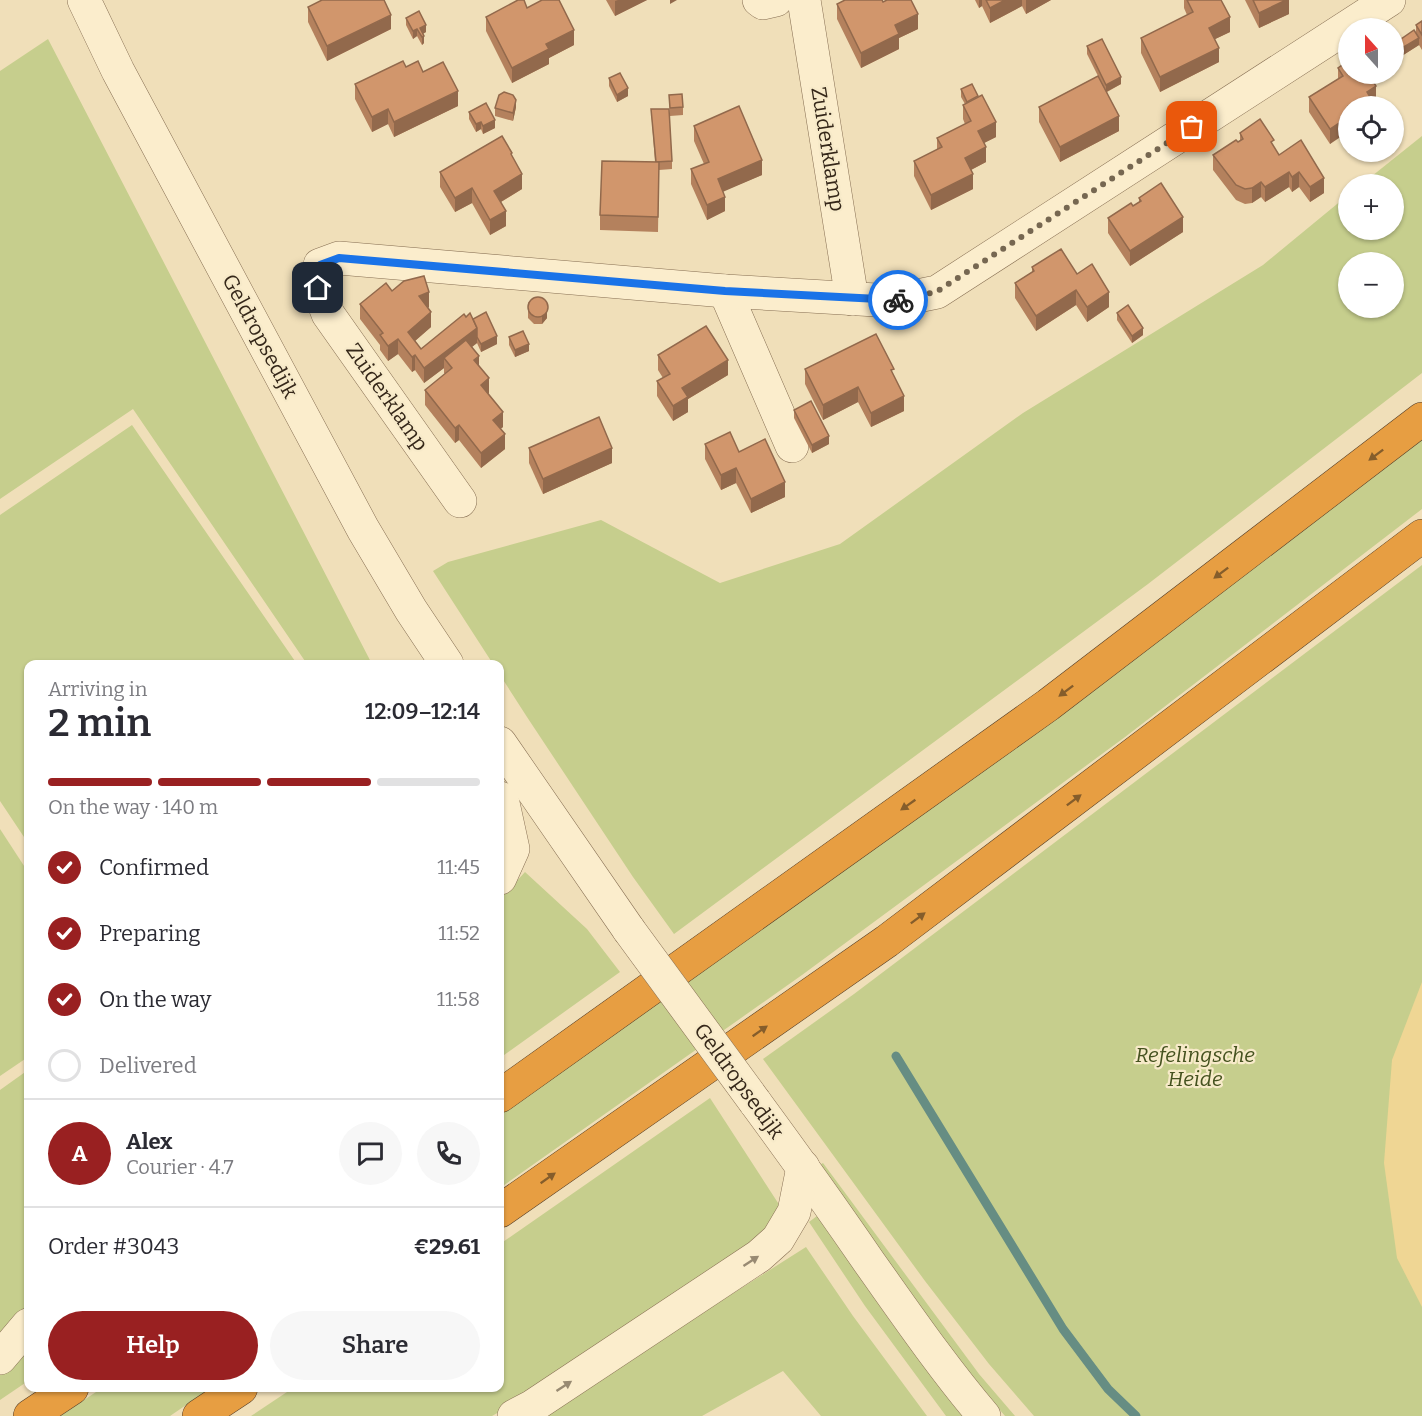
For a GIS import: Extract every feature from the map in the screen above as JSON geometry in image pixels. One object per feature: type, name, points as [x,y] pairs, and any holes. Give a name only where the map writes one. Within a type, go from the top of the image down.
[{"type":"highway","points":[[504,1093],[1048,705],[1422,419]]},
{"type":"highway","points":[[504,1209],[887,941],[1422,536]]},
{"type":"highway","points":[[30,1416],[66,1392]]},
{"type":"highway","points":[[199,1416],[235,1392]]},
{"type":"street","name":"Geldropsedijk","points":[[84,0],[118,71],[346,498],[411,610],[444,660]]},
{"type":"street","points":[[759,0],[763,3],[776,0]]},
{"type":"street","name":"Zuiderklamp","points":[[804,0],[852,299]]},
{"type":"street","name":"Zuiderklamp","points":[[460,501],[328,314],[318,288],[320,265],[339,258],[725,291],[893,301],[936,292],[1389,0]]},
{"type":"street","points":[[725,291],[792,446]]},
{"type":"street","points":[[411,610],[417,660]]},
{"type":"street","name":"Geldropsedijk","points":[[504,749],[629,930],[803,1167],[901,1306],[984,1416]]},
{"type":"street","points":[[504,808],[513,849],[504,869]]},
{"type":"street","points":[[514,1416],[533,1406],[759,1256],[778,1239],[794,1212],[803,1167]]},
{"type":"street","points":[[0,1358],[24,1330]]},
{"type":"green space","points":[[48,39],[370,660],[304,660],[133,409],[0,499],[0,71]]},
{"type":"green space","points":[[1422,136],[1422,373],[1148,584],[674,934],[633,877],[504,681],[504,660],[490,660],[433,571],[448,562],[601,520],[720,583],[840,544],[1023,413],[1263,265],[1338,203],[1338,240],[1404,240],[1404,174],[1374,174],[1390,162],[1404,162],[1404,150]]},
{"type":"green space","points":[[132,425],[294,660],[24,660],[24,837],[0,801],[0,515]]},
{"type":"green space","points":[[1422,434],[1422,509],[1125,737],[802,975],[504,1185],[504,1112],[722,958],[997,758]]},
{"type":"green space","name":"Refelingsche Heide","points":[[1422,565],[1422,1416],[1034,1416],[989,1364],[925,1281],[763,1059],[854,994]]},
{"type":"green space","points":[[0,829],[24,866],[24,1060],[0,1076]]},
{"type":"green space","points":[[525,872],[587,929],[620,972],[504,1055],[504,893]]},
{"type":"green space","points":[[24,1073],[24,1314],[0,1342],[0,1090]]},
{"type":"green space","points":[[710,1098],[780,1206],[765,1233],[527,1396],[492,1416],[251,1416],[287,1392],[504,1392],[504,1241]]},
{"type":"green space","points":[[823,1163],[979,1374],[1015,1416],[1005,1416],[970,1375],[818,1166]]},
{"type":"green space","points":[[817,1216],[893,1325],[962,1416],[946,1416],[865,1306],[809,1222]]},
{"type":"green space","points":[[806,1247],[853,1316],[927,1416],[821,1416],[783,1371],[702,1416],[531,1416],[713,1306]]},
{"type":"green space","points":[[24,1344],[24,1384],[0,1400],[0,1371]]},
{"type":"green space","points":[[96,1392],[205,1392],[170,1416],[60,1416]]},
{"type":"sand","points":[[1422,982],[1422,1307],[1397,1258],[1384,1163],[1392,1060]]},
{"type":"building","points":[[322,0],[384,0],[391,15],[327,46],[308,7]]},
{"type":"building","points":[[518,0],[524,0],[527,8],[542,0],[559,0],[574,30],[546,44],[549,49],[512,68],[486,17]]},
{"type":"building","points":[[845,0],[882,0],[883,2],[911,0],[918,14],[895,25],[899,34],[861,53],[837,4]]},
{"type":"building","points":[[986,0],[1005,0],[990,8]]},
{"type":"building","points":[[1187,0],[1221,0],[1230,17],[1209,28],[1219,48],[1160,77],[1141,38],[1193,12]]},
{"type":"building","points":[[1253,0],[1286,0],[1259,13]]},
{"type":"building","points":[[419,11],[426,25],[420,28],[424,36],[422,37],[417,29],[413,31],[406,18]]},
{"type":"building","points":[[1422,21],[1422,35],[1416,25]]},
{"type":"building","points":[[1414,30],[1419,38],[1404,47],[1404,37]]},
{"type":"building","points":[[1102,39],[1121,77],[1106,85],[1087,46]]},
{"type":"building","points":[[403,61],[406,67],[418,61],[423,72],[443,62],[458,91],[394,122],[388,109],[372,117],[355,84]]},
{"type":"building","points":[[620,73],[628,88],[617,95],[609,78]]},
{"type":"building","points":[[1098,76],[1119,116],[1060,147],[1039,107]]},
{"type":"building","points":[[1338,79],[1338,84],[1375,84],[1376,86],[1367,92],[1369,96],[1338,96],[1338,124],[1330,129],[1309,97]]},
{"type":"building","points":[[972,84],[978,96],[967,102],[961,89]]},
{"type":"building","points":[[504,92],[513,95],[516,100],[513,113],[495,108],[499,95]]},
{"type":"building","points":[[682,94],[683,107],[670,108],[669,95]]},
{"type":"building","points":[[982,95],[996,122],[978,131],[986,147],[965,158],[973,174],[931,195],[914,161],[942,147],[937,138],[971,121],[963,105]]},
{"type":"building","points":[[486,103],[495,120],[483,126],[481,122],[476,124],[469,112]]},
{"type":"building","points":[[739,106],[762,160],[718,179],[725,197],[707,205],[691,169],[709,162],[694,126]]},
{"type":"building","points":[[651,109],[669,109],[672,161],[656,162]]},
{"type":"building","points":[[1260,119],[1274,140],[1271,142],[1279,155],[1301,140],[1324,178],[1310,187],[1299,172],[1292,177],[1289,172],[1265,187],[1261,182],[1252,188],[1245,189],[1236,185],[1213,155],[1236,140],[1238,142],[1243,139],[1240,133]]},
{"type":"building","points":[[502,136],[522,174],[494,191],[506,211],[490,220],[472,188],[455,198],[440,172]]},
{"type":"building","points":[[602,161],[659,162],[658,217],[600,215]]},
{"type":"building","points":[[1161,183],[1183,217],[1130,251],[1108,218],[1131,203],[1133,206],[1141,201],[1139,198]]},
{"type":"building","points":[[1061,249],[1077,274],[1092,264],[1109,292],[1087,307],[1076,290],[1036,316],[1015,283],[1034,271],[1032,267]]},
{"type":"building","points":[[424,276],[429,292],[419,296],[431,312],[408,332],[421,349],[464,314],[466,317],[470,313],[477,328],[424,368],[415,355],[412,357],[398,339],[388,346],[380,335],[383,333],[360,304],[386,283],[392,291],[404,281]]},
{"type":"building","points":[[538,297],[545,300],[548,307],[545,314],[538,317],[531,314],[528,307],[531,300]]},
{"type":"building","points":[[1128,305],[1143,328],[1132,336],[1117,313]]},
{"type":"building","points":[[486,312],[497,336],[481,344],[473,319]]},
{"type":"building","points":[[706,326],[728,360],[682,388],[688,397],[673,406],[657,381],[670,374],[658,355]]},
{"type":"building","points":[[523,331],[529,344],[515,350],[509,337]]},
{"type":"building","points":[[876,334],[894,369],[891,370],[904,396],[871,413],[858,387],[823,405],[805,369]]},
{"type":"building","points":[[466,340],[479,356],[474,360],[489,378],[481,385],[503,412],[493,420],[505,434],[481,453],[459,425],[455,428],[425,390],[452,368],[444,358]]},
{"type":"building","points":[[811,401],[829,436],[812,445],[794,410]]},
{"type":"building","points":[[599,417],[612,448],[543,479],[529,448]]},
{"type":"building","points":[[730,432],[739,452],[765,439],[785,482],[751,499],[736,468],[721,475],[705,444]]},
{"type":"waterway","points":[[896,1056],[1063,1329],[1108,1389],[1136,1416]]},
{"type":"way so far","points":[[898,300],[936,292],[1192,127]]},
{"type":"route","points":[[318,288],[320,265],[339,258],[725,291],[898,300]]}]
